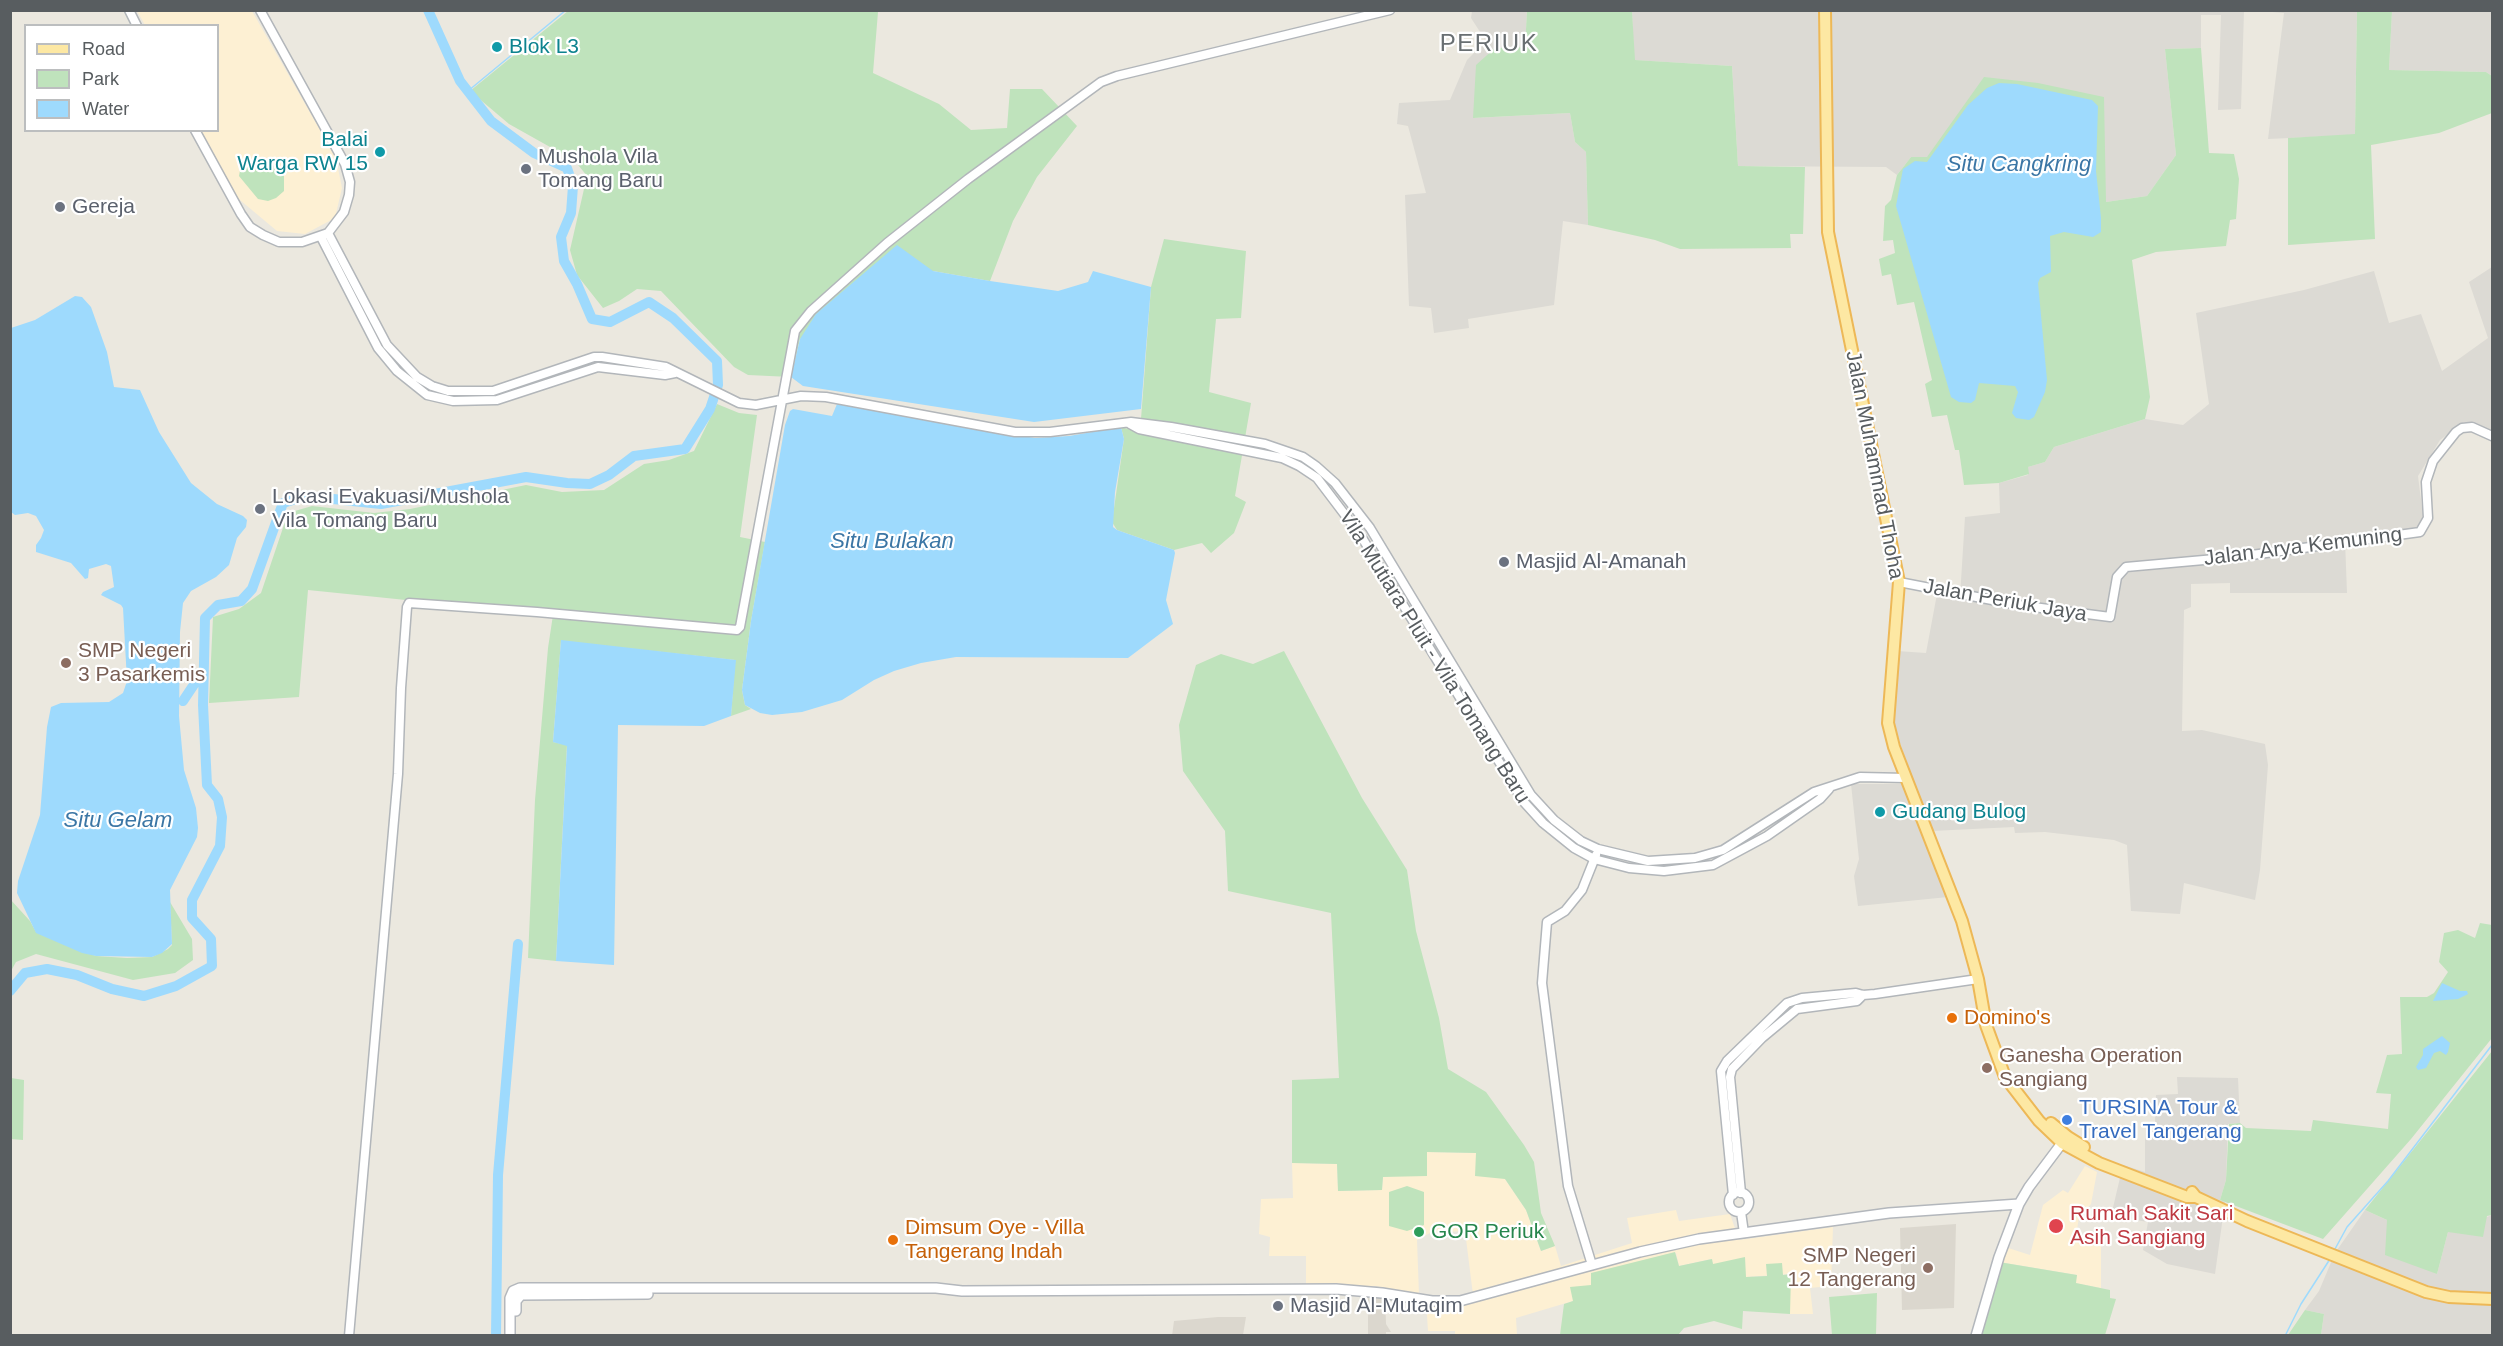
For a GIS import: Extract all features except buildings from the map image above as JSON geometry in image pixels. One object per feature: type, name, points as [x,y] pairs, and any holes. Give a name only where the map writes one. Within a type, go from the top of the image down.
[{"type":"main road","name":"Jalan Muhammad Thoha","points":[[1825,10],[1828,232],[1899,582],[1888,723],[1894,747],[1962,921],[1985,1014],[1990,1020],[1999,1048],[2016,1083],[2041,1119],[2062,1143],[2100,1160],[2191,1191],[2196,1197],[2334,1256],[2426,1292],[2449,1297],[2493,1299]]},
{"type":"main road","name":"Jalan Muhammad Thoha","points":[[2041,1119],[2100,1160]]},
{"type":"main road","points":[[1976,1335],[1999,1257],[2019,1204],[2062,1143]]},
{"type":"main road","points":[[516,1335],[516,1301],[521,1295],[935,1293],[947,1290],[1336,1290],[1446,1302],[1460,1301],[1664,1247],[1744,1233],[1888,1213],[2019,1204]]},
{"type":"main road","points":[[510,1335],[510,1298],[513,1291],[520,1288],[936,1287],[947,1290]]},
{"type":"street","points":[[129,10],[136,24]]},
{"type":"street","points":[[196,132],[241,214],[250,227],[263,235],[288,243],[302,242],[324,235],[344,212],[350,182],[345,164],[260,10]]},
{"type":"street","points":[[349,1335],[398,774],[409,603],[556,613],[731,631],[740,627],[795,331],[806,316],[887,243],[968,179],[1101,82],[1117,76],[1390,10]]},
{"type":"street","name":"Vila Mutiara Pluit - Vila Tomang Baru","points":[[324,235],[378,348],[397,371],[427,395],[453,401],[497,400],[598,367],[665,375],[675,373],[739,403],[756,405],[801,396],[826,397],[1015,432],[1050,432],[1127,423],[1171,427],[1248,446],[1265,444],[1301,462],[1316,466],[1335,483],[1370,528],[1531,795],[1554,820],[1581,841],[1598,849],[1648,861],[1695,858],[1723,850],[1814,792],[1860,777],[1906,778]]},
{"type":"street","name":"Jalan Arya Kemuning","points":[[2110,617],[2117,577],[2126,567],[2237,557],[2420,532],[2427,518],[2426,482],[2433,461],[2462,428],[2472,427],[2493,436]]},
{"type":"street","name":"Vila Mutiara Pluit - Vila Tomang Baru","points":[[1301,462],[1317,478],[1361,536],[1523,801],[1574,848],[1594,859],[1629,868],[1664,871],[1713,865],[1767,836],[1812,805],[1829,788]]},
{"type":"street","name":"Jalan Periuk Jaya","points":[[1899,582],[2018,605],[2110,617]]},
{"type":"street","points":[[1592,1265],[1568,1185],[1542,983],[1547,922],[1564,911],[1582,890],[1598,849]]},
{"type":"street","points":[[1737,1194],[1720,1077],[1725,1064],[1779,1010],[1793,1000],[1856,993],[1863,995],[1978,979]]},
{"type":"street","points":[[1737,1194],[1746,1195],[1749,1203],[1748,1207],[1741,1212],[1731,1207],[1730,1200],[1737,1194]]},
{"type":"street","points":[[1741,1212],[1744,1233]]},
{"type":"shaded area","points":[[137,11],[252,11],[336,158],[342,188],[335,218],[305,234],[277,231],[234,195],[201,132],[219,132],[219,24],[144,24]]},
{"type":"shaded area","points":[[1472,11],[1527,11],[1525,47],[1495,48],[1474,118],[1570,113],[1575,142],[1586,152],[1588,225],[1563,221],[1554,305],[1468,319],[1469,328],[1434,333],[1431,308],[1409,306],[1405,195],[1426,193],[1408,126],[1397,124],[1399,103],[1450,100],[1467,60],[1486,41],[1471,18]]},
{"type":"shaded area","points":[[1632,11],[2244,11],[2241,109],[2218,110],[2221,15],[2201,15],[2201,48],[2165,49],[2176,155],[2147,196],[2106,202],[1927,157],[1911,157],[1897,175],[1886,167],[1738,166],[1732,66],[1634,60]]},
{"type":"shaded area","points":[[2261,11],[2357,11],[2355,135],[2268,139],[2284,13]]},
{"type":"shaded area","points":[[2392,11],[2492,11],[2492,76],[2486,72],[2389,70]]},
{"type":"shaded area","points":[[2492,267],[2492,430],[2464,422],[2440,440],[2418,476],[2423,516],[2418,529],[2345,540],[2347,593],[2230,593],[2230,583],[2191,584],[2191,607],[2184,610],[2182,731],[2202,730],[2265,744],[2268,765],[2260,870],[2255,900],[2184,883],[2180,914],[2131,911],[2127,845],[2114,840],[2045,832],[2015,833],[2014,827],[1932,831],[1958,896],[1858,906],[1854,876],[1859,859],[1851,784],[1914,784],[1896,731],[1892,700],[1897,651],[1926,653],[1937,594],[1960,597],[1965,517],[2000,513],[1999,483],[2028,475],[2028,467],[2045,462],[2054,447],[2145,419],[2183,425],[2209,404],[2196,313],[2304,290],[2374,271],[2389,323],[2421,314],[2442,371],[2488,338],[2469,282]]},
{"type":"shaded area","points":[[2177,1077],[2238,1078],[2240,1123],[2228,1124],[2226,1180],[2220,1200],[2225,1202],[2215,1274],[2167,1264],[2143,1250],[2148,1222],[2111,1216],[2123,1165],[2145,1172],[2145,1123],[2155,1122],[2156,1095],[2178,1094]]},
{"type":"shaded area","points":[[1427,1152],[1476,1153],[1505,1179],[1526,1210],[1541,1251],[1555,1246],[1561,1266],[1632,1243],[1627,1218],[1676,1210],[1679,1221],[1730,1214],[1739,1240],[1833,1227],[1831,1286],[1810,1288],[1813,1314],[1790,1314],[1790,1274],[1746,1277],[1713,1264],[1711,1259],[1679,1266],[1676,1253],[1591,1285],[1573,1301],[1516,1318],[1517,1335],[1455,1335],[1455,1331],[1428,1331],[1426,1300],[1473,1295],[1465,1231],[1430,1233],[1417,1240],[1419,1295],[1376,1286],[1306,1287],[1306,1256],[1269,1256],[1270,1237],[1259,1234],[1261,1199],[1293,1198],[1292,1163],[1337,1164],[1338,1191],[1382,1190],[1383,1177]]},
{"type":"shaded area","points":[[2085,1166],[2097,1172],[2091,1204],[2079,1217],[2076,1236],[2101,1237],[2101,1288],[2075,1283],[2077,1275],[1999,1262],[2002,1246],[2030,1255],[2043,1205],[2063,1190],[2068,1193]]},
{"type":"shaded area","points":[[2365,1210],[2387,1220],[2437,1274],[2448,1232],[2492,1215],[2492,1335],[2321,1335],[2324,1314],[2305,1310],[2319,1291],[2335,1253]]},
{"type":"shaded area","name":"SMP Negeri 12 Tangerang","points":[[1956,1224],[1954,1308],[1902,1310],[1900,1228]]},
{"type":"shaded area","points":[[1368,1292],[1385,1294],[1386,1324],[1391,1332],[1386,1332],[1386,1335],[1368,1336]]},
{"type":"shaded area","points":[[1246,1317],[1243,1335],[1172,1336],[1174,1321]]},
{"type":"green space","points":[[568,11],[878,12],[873,73],[939,104],[971,130],[1007,128],[1010,89],[1042,89],[1077,126],[1037,177],[1013,221],[990,281],[933,271],[800,339],[791,377],[748,375],[734,367],[661,291],[637,289],[603,308],[577,275],[570,250],[587,176],[575,161],[509,124],[470,91]]},
{"type":"green space","points":[[1527,11],[1632,11],[1635,60],[1732,66],[1738,166],[1805,167],[1803,234],[1790,234],[1791,248],[1680,249],[1655,240],[1588,225],[1586,152],[1575,142],[1570,113],[1473,118],[1476,65],[1495,48],[1525,47]]},
{"type":"green space","points":[[2357,11],[2392,11],[2389,70],[2486,72],[2492,76],[2492,113],[2439,133],[2371,145],[2375,239],[2288,245],[2288,138],[2355,134]]},
{"type":"green space","points":[[2201,48],[2209,153],[2234,154],[2239,179],[2236,219],[2230,220],[2226,246],[2156,252],[2132,260],[2150,397],[2145,419],[2054,447],[2045,462],[2028,467],[2029,474],[1999,483],[1964,485],[1959,450],[1955,450],[1947,415],[1932,417],[1925,384],[1932,380],[1914,302],[1897,305],[1891,274],[1882,276],[1879,259],[1895,253],[1893,240],[1883,241],[1885,206],[1891,200],[1897,175],[1911,157],[1927,157],[1984,77],[2038,83],[2104,97],[2106,202],[2147,196],[2176,155],[2165,49]]},
{"type":"green space","points":[[250,161],[271,164],[284,172],[284,191],[268,201],[258,199],[239,176],[241,165]]},
{"type":"green space","points":[[1164,239],[1246,251],[1241,318],[1216,319],[1209,392],[1251,403],[1235,496],[1246,502],[1234,533],[1211,553],[1202,543],[1174,550],[1117,530],[1112,522],[1124,439],[1121,427],[1140,432],[1151,287]]},
{"type":"green space","points":[[717,404],[739,413],[757,415],[740,537],[765,542],[742,690],[745,705],[751,709],[731,716],[735,660],[561,641],[553,742],[567,745],[556,961],[528,958],[535,800],[553,615],[308,590],[299,697],[209,703],[213,617],[239,609],[261,593],[288,513],[312,506],[374,513],[410,509],[526,485],[562,492],[604,490],[644,464],[669,460],[694,451]]},
{"type":"green space","points":[[1284,651],[1362,798],[1407,870],[1416,931],[1439,1018],[1448,1069],[1486,1092],[1524,1145],[1534,1162],[1541,1213],[1555,1246],[1541,1251],[1526,1210],[1505,1179],[1475,1176],[1476,1153],[1427,1152],[1427,1176],[1383,1177],[1382,1190],[1338,1191],[1337,1164],[1292,1163],[1292,1080],[1339,1078],[1331,913],[1228,891],[1225,831],[1183,771],[1179,725],[1196,665],[1221,654],[1253,664]]},
{"type":"green space","points":[[10,899],[30,921],[36,932],[96,956],[127,958],[152,957],[172,945],[170,902],[192,939],[193,960],[175,973],[133,980],[36,954],[16,962],[11,971]]},
{"type":"green space","points":[[2480,923],[2492,925],[2492,1038],[2411,1139],[2323,1239],[2220,1200],[2226,1180],[2229,1124],[2240,1123],[2246,1128],[2311,1131],[2313,1120],[2388,1129],[2391,1094],[2376,1093],[2387,1055],[2402,1054],[2400,997],[2427,997],[2434,993],[2448,972],[2439,962],[2444,933],[2458,930],[2475,938]]},
{"type":"green space","points":[[2492,1051],[2492,1215],[2487,1216],[2483,1237],[2448,1232],[2437,1274],[2385,1255],[2387,1220],[2365,1210]]},
{"type":"green space","points":[[11,1078],[24,1080],[23,1140],[11,1139]]},
{"type":"green space","points":[[1407,1186],[1424,1192],[1424,1225],[1407,1231],[1389,1226],[1389,1192]]},
{"type":"green space","points":[[1675,1252],[1679,1266],[1712,1259],[1713,1264],[1745,1257],[1746,1277],[1767,1276],[1766,1264],[1782,1263],[1783,1275],[1791,1274],[1790,1314],[1743,1311],[1742,1329],[1714,1321],[1684,1328],[1678,1335],[1560,1335],[1564,1304],[1573,1301],[1570,1287],[1591,1285],[1591,1273]]},
{"type":"green space","points":[[1999,1262],[2077,1275],[2076,1283],[2110,1290],[2110,1298],[2116,1299],[2105,1335],[1981,1336]]},
{"type":"green space","points":[[1877,1293],[1876,1335],[1832,1335],[1829,1297]]},
{"type":"green space","points":[[2305,1310],[2324,1314],[2321,1335],[2288,1335]]},
{"type":"water","name":"Situ Cangkring","points":[[1999,83],[2017,84],[2092,100],[2098,106],[2096,171],[2101,232],[2093,237],[2064,232],[2050,236],[2051,272],[2040,278],[2038,283],[2047,380],[2045,392],[2034,417],[2029,420],[2016,418],[2012,413],[2018,392],[2015,386],[1979,383],[1975,400],[1971,403],[1959,402],[1951,397],[1896,206],[1903,169],[1915,161],[1927,162],[1968,105],[1987,88]]},
{"type":"water","points":[[897,245],[933,271],[990,281],[1058,291],[1088,282],[1093,271],[1151,287],[1141,409],[1034,422],[803,386],[791,377],[800,339],[816,314]]},
{"type":"water","name":"Situ Gelam","points":[[75,296],[82,297],[91,307],[107,352],[114,387],[140,390],[159,432],[191,483],[217,504],[247,520],[246,527],[237,538],[229,565],[216,577],[191,591],[183,603],[180,632],[179,716],[184,770],[196,808],[198,828],[197,837],[170,890],[172,944],[162,953],[152,957],[96,956],[82,953],[36,933],[17,893],[18,881],[40,815],[47,727],[51,707],[61,703],[109,702],[123,693],[127,681],[123,608],[101,595],[114,587],[111,566],[106,564],[89,569],[88,578],[85,579],[71,563],[36,552],[36,545],[44,530],[36,516],[28,513],[15,515],[11,512],[11,328],[35,320]]},
{"type":"water","name":"Situ Bulakan","points":[[837,404],[1035,438],[1069,436],[1121,427],[1124,439],[1115,492],[1113,527],[1174,550],[1166,600],[1173,624],[1128,658],[956,657],[921,663],[894,671],[874,680],[842,700],[802,712],[772,715],[760,713],[745,705],[742,690],[751,621],[785,425],[793,409],[832,416]]},
{"type":"water","points":[[561,640],[736,660],[731,716],[704,726],[618,725],[614,965],[556,961],[567,746],[553,742]]},
{"type":"water","points":[[2442,983],[2460,991],[2467,991],[2468,994],[2458,999],[2433,1001]]},
{"type":"water","points":[[2442,1036],[2450,1043],[2446,1055],[2440,1051],[2434,1053],[2426,1068],[2418,1070],[2416,1067],[2423,1055],[2423,1049]]},
{"type":"waterway","points":[[10,991],[25,973],[47,969],[77,975],[112,989],[144,996],[176,986],[212,966],[211,939],[192,918],[192,900],[220,846],[222,817],[218,799],[207,785],[203,705],[205,618],[218,605],[241,601],[252,589],[283,503],[305,496],[381,504],[526,477],[590,484],[609,475],[634,456],[685,449],[710,409],[718,385],[717,361],[673,318],[649,302],[610,322],[592,319],[564,261],[561,237],[571,213],[573,186],[567,168],[534,153],[491,121],[460,81],[428,10]]},
{"type":"waterway","points":[[468,91],[566,10]]},
{"type":"waterway","points":[[183,701],[203,671]]},
{"type":"waterway","points":[[496,1336],[498,1175],[518,944]]},
{"type":"waterway","points":[[2335,1249],[2347,1227],[2388,1181],[2492,1045]]},
{"type":"waterway","points":[[2285,1336],[2301,1304],[2330,1259]]},
{"type":"place","name":"Blok L3","points":[[497,47]]},
{"type":"place","name":"Balai Warga RW 15","points":[[380,152]]},
{"type":"place","name":"Mushola Vila Tomang Baru","points":[[526,169]]},
{"type":"place","name":"Gereja","points":[[60,207]]},
{"type":"place","name":"Lokasi Evakuasi/Mushola Vila Tomang Baru","points":[[260,509]]},
{"type":"place","name":"Masjid Al-Amanah","points":[[1504,562]]},
{"type":"place","name":"SMP Negeri 3 Pasarkemis","points":[[66,663]]},
{"type":"place","name":"Gudang Bulog","points":[[1880,812]]},
{"type":"place","name":"Domino's","points":[[1952,1018]]},
{"type":"place","name":"Ganesha Operation Sangiang","points":[[1987,1068]]},
{"type":"place","name":"TURSINA Tour & Travel Tangerang","points":[[2067,1120]]},
{"type":"place","name":"Rumah Sakit Sari Asih Sangiang","points":[[2056,1226]]},
{"type":"place","name":"GOR Periuk","points":[[1419,1232]]},
{"type":"place","name":"Dimsum Oye - Villa Tangerang Indah","points":[[893,1240]]},
{"type":"place","name":"SMP Negeri 12 Tangerang","points":[[1928,1268]]},
{"type":"place","name":"Masjid Al-Mutaqim","points":[[1278,1306]]},
{"type":"district","name":"PERIUK","points":[[1489,44]]}]
